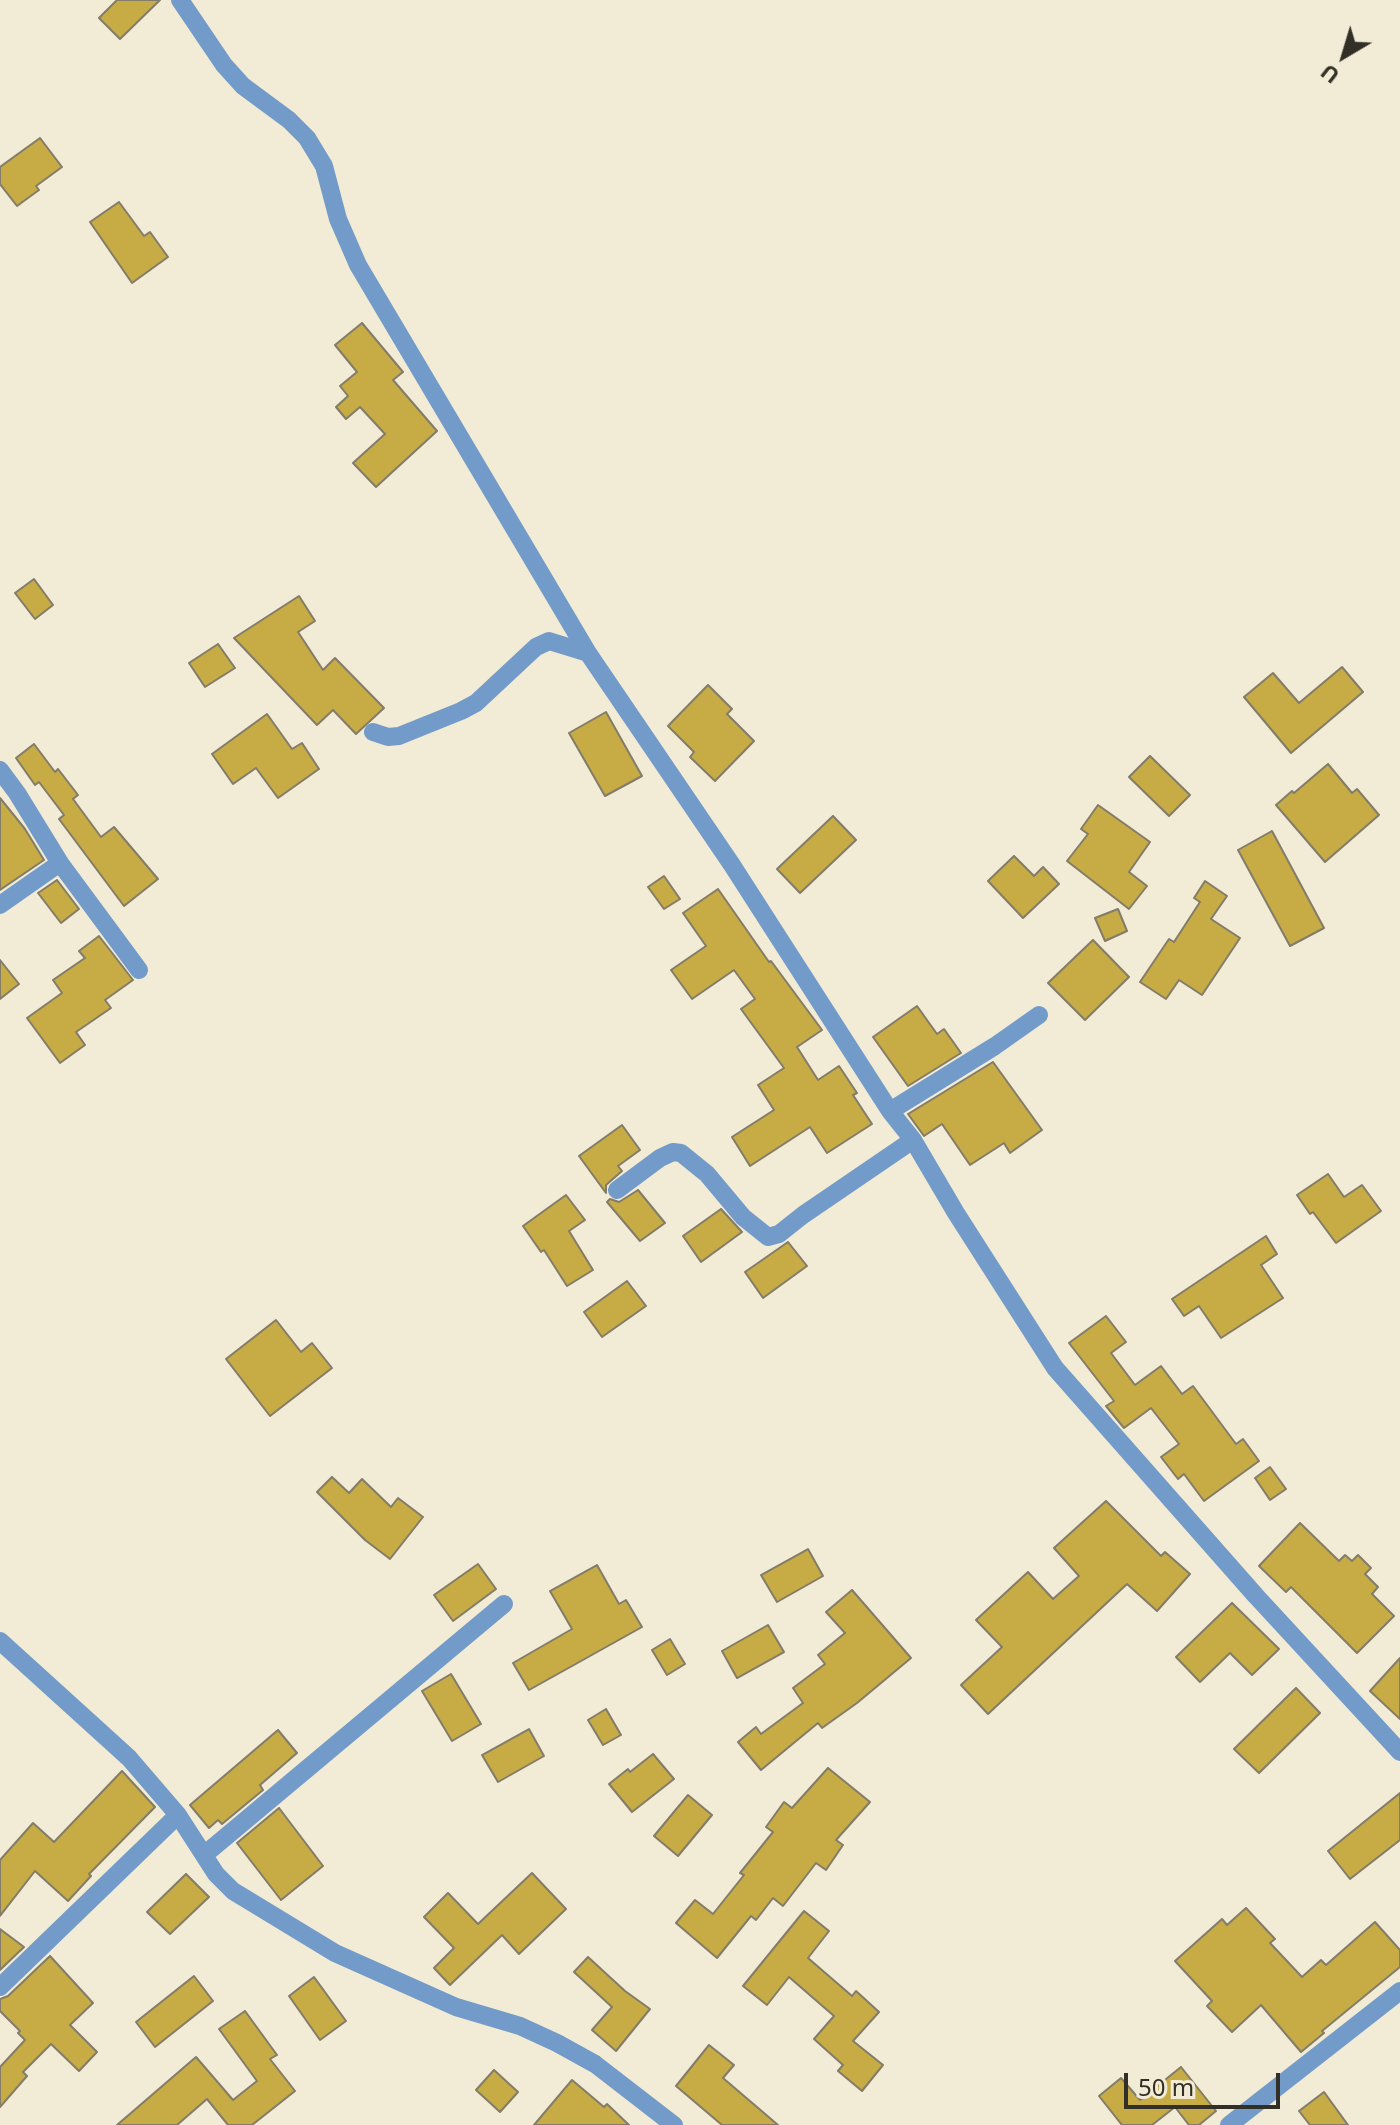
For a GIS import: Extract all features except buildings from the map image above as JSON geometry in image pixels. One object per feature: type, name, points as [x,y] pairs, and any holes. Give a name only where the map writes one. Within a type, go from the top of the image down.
[{"type":"street","points":[[180,0],[224,65],[243,86],[289,120],[307,138],[324,166],[338,219],[358,265],[588,653],[732,865],[890,1111],[913,1140],[1055,1368],[1256,1596],[1400,1752]]},
{"type":"street","points":[[373,732],[388,737],[399,736],[461,711],[476,703],[536,647],[549,641],[588,653]]},
{"type":"street","points":[[0,770],[60,863],[139,970]]},
{"type":"street","points":[[0,905],[60,863]]},
{"type":"street","points":[[890,1111],[1039,1015]]},
{"type":"street","points":[[617,1190],[660,1158],[673,1152],[681,1153],[707,1174],[743,1217],[763,1235],[772,1237],[913,1140]]},
{"type":"street","points":[[204,1855],[504,1604]]},
{"type":"street","points":[[0,1641],[129,1758],[178,1815],[216,1874],[233,1891],[335,1953],[456,2007],[520,2026],[557,2043],[595,2064],[674,2125]]},
{"type":"street","points":[[0,1987],[178,1815]]},
{"type":"street","points":[[1229,2125],[1251,2119],[1400,1991]]}]
